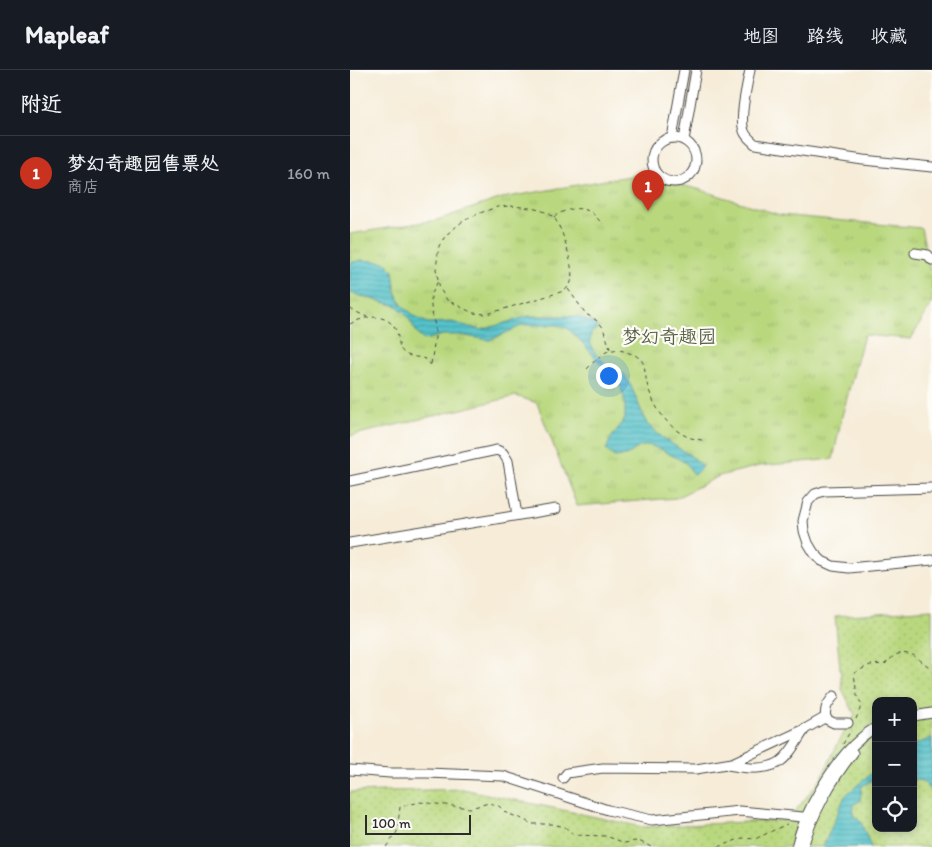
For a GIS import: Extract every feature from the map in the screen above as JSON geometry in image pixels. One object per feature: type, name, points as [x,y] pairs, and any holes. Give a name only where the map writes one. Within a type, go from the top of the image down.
[{"type":"street","points":[[672,138],[684,70]]},
{"type":"street","points":[[684,140],[696,70]]},
{"type":"street","points":[[750,70],[742,121],[744,132],[755,144],[863,160],[932,167]]},
{"type":"street","points":[[672,138],[684,140],[689,144],[696,156],[694,170],[684,180],[678,182],[664,180],[654,170],[652,163],[655,149],[665,140],[672,138]]},
{"type":"street","points":[[915,254],[928,255],[932,260]]},
{"type":"street","points":[[350,481],[496,450],[503,453],[508,461],[517,515]]},
{"type":"street","points":[[932,488],[824,491],[815,494],[808,502],[803,521],[804,531],[814,553],[822,561],[833,566],[849,568],[932,560]]},
{"type":"street","points":[[350,542],[556,509]]},
{"type":"street","points":[[834,696],[827,704],[826,720],[834,724],[851,724]]},
{"type":"street","points":[[917,710],[932,708]]},
{"type":"street","points":[[917,715],[932,713]]},
{"type":"street","points":[[563,778],[567,773],[603,768],[696,769],[732,763],[826,717]]},
{"type":"street","points":[[725,764],[744,768],[764,767],[779,762],[789,752],[805,728]]},
{"type":"street","points":[[803,847],[813,803],[846,752],[872,730]]},
{"type":"street","points":[[796,847],[803,825],[810,818],[853,754],[872,738]]},
{"type":"street","points":[[350,770],[503,776],[608,810],[652,820],[740,810],[810,818]]},
{"type":"path","points":[[510,206],[537,210],[554,218],[560,229],[570,259],[572,280],[568,288],[564,291],[487,314],[472,313],[447,300],[440,289],[436,269],[439,246],[446,235],[463,221],[497,207],[510,206]]},
{"type":"path","points":[[554,218],[559,213],[569,209],[580,209],[593,214],[603,224]]},
{"type":"path","points":[[350,324],[372,316],[388,320],[394,326],[402,352],[409,356],[426,360],[431,365],[435,327],[431,296],[438,280]]},
{"type":"path","points":[[568,288],[586,314],[602,326],[610,350]]},
{"type":"path","points":[[350,309],[368,318]]},
{"type":"path","points":[[587,369],[597,358],[613,349],[636,355],[642,361],[648,390],[661,413],[680,432],[691,438],[706,441]]},
{"type":"path","points":[[840,750],[851,724],[860,709],[861,703],[857,696],[854,673],[870,665],[885,664],[895,655],[902,653],[913,655],[932,669]]},
{"type":"path","points":[[386,847],[397,832],[400,808],[420,802],[470,808],[489,803],[499,806],[506,813],[532,824],[552,824],[565,827],[574,835],[606,836],[625,843],[641,842],[651,847]]},
{"type":"path","points":[[718,847],[742,838],[755,839],[793,822],[796,816]]},
{"type":"green space","name":"梦幻奇趣园","points":[[635,175],[698,189],[780,215],[921,228],[932,280],[932,303],[911,339],[864,335],[842,416],[833,459],[759,466],[719,476],[676,498],[577,506],[537,403],[516,396],[350,436],[350,234],[437,220],[502,198]]},
{"type":"green space","points":[[932,609],[932,847],[350,847],[350,792],[463,789],[643,827],[788,820],[821,779],[838,743],[855,715],[842,689],[835,616]]},
{"type":"water","points":[[361,260],[385,262],[393,271],[396,293],[402,305],[416,317],[428,323],[452,322],[481,330],[529,316],[572,316],[593,323],[598,328],[591,333],[590,342],[594,352],[607,365],[623,373],[631,386],[647,424],[663,438],[703,466],[694,475],[686,463],[649,445],[639,447],[626,456],[614,457],[606,450],[611,438],[625,419],[625,402],[621,387],[567,328],[557,325],[523,325],[489,340],[460,335],[443,335],[424,340],[419,336],[408,317],[397,306],[350,293],[350,263]]},
{"type":"water","points":[[932,738],[932,794],[923,782],[917,780],[917,744]]},
{"type":"water","points":[[872,772],[872,780],[862,786],[860,801],[854,804],[853,815],[861,822],[871,847],[823,847],[845,796]]},
{"type":"place","name":"梦幻奇趣园售票处","points":[[648,211]]}]
